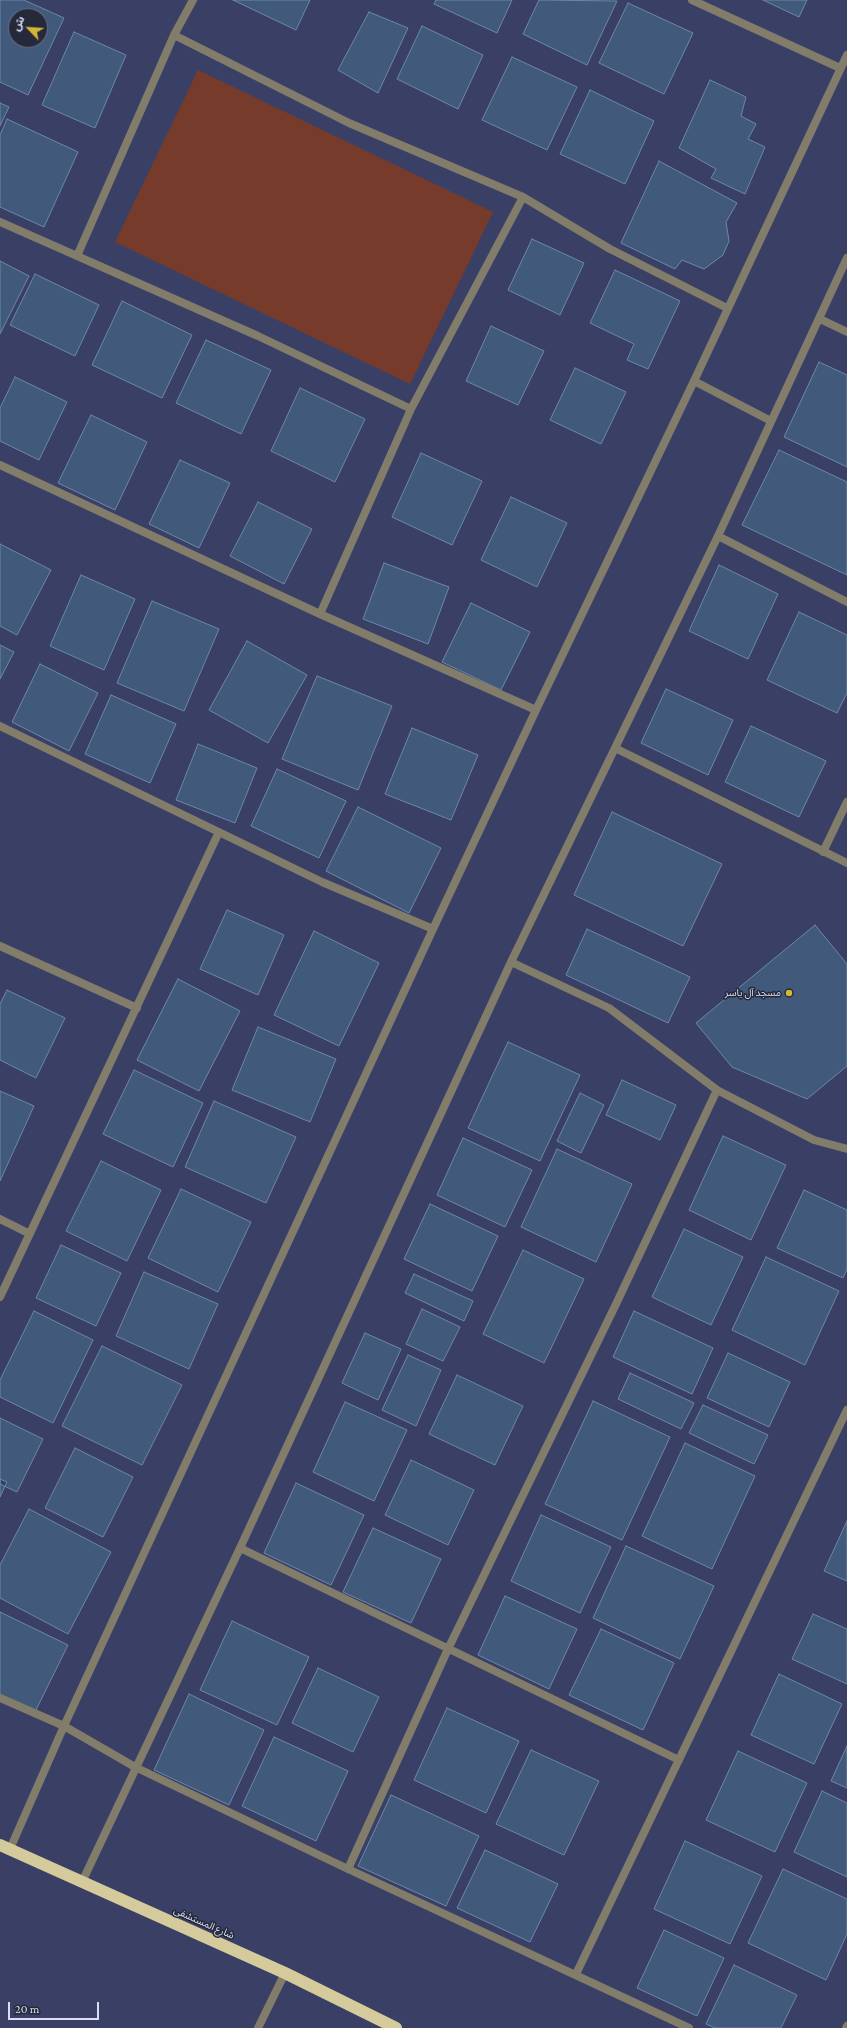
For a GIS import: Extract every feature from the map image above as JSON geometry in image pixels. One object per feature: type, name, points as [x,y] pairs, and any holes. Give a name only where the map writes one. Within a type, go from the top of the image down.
[{"type":"highway","name":"شارع المستشفى","points":[[5,1847],[285,1973],[396,2028]]},
{"type":"street","points":[[77,256],[174,35],[193,0]]},
{"type":"street","points":[[692,0],[840,68]]},
{"type":"street","points":[[174,35],[349,123],[523,196],[610,249],[727,308]]},
{"type":"street","points":[[5,1847],[64,1726],[433,929],[694,381],[847,54]]},
{"type":"street","points":[[320,614],[411,409],[523,196]]},
{"type":"street","points":[[0,222],[258,336],[411,409]]},
{"type":"street","points":[[82,1882],[135,1767],[240,1548],[511,962],[718,536],[847,258]]},
{"type":"street","points":[[820,319],[847,332]]},
{"type":"street","points":[[694,381],[771,421]]},
{"type":"street","points":[[0,465],[320,614],[536,710]]},
{"type":"street","points":[[718,536],[847,602]]},
{"type":"street","points":[[0,726],[322,882],[433,929]]},
{"type":"street","points":[[615,748],[847,863]]},
{"type":"street","points":[[823,852],[847,802]]},
{"type":"street","points":[[0,1297],[219,832]]},
{"type":"street","points":[[0,946],[137,1008]]},
{"type":"street","points":[[511,962],[609,1008],[717,1090],[814,1140],[847,1149]]},
{"type":"street","points":[[348,1869],[448,1649],[617,1302],[717,1090]]},
{"type":"street","points":[[0,1219],[30,1234]]},
{"type":"street","points":[[576,1974],[847,1410]]},
{"type":"street","points":[[240,1548],[678,1760]]},
{"type":"street","points":[[0,1698],[64,1726],[135,1767],[348,1869],[689,2028]]},
{"type":"street","points":[[258,2028],[285,1973]]},
{"type":"shaded area","points":[[198,70],[493,212],[410,384],[115,242]]},
{"type":"building","points":[[0,0],[24,0],[42,8],[8,8],[8,48],[48,48],[48,11],[64,18],[28,95],[0,82]]},
{"type":"building","points":[[233,0],[310,0],[296,30]]},
{"type":"building","points":[[436,0],[512,0],[497,33],[434,4]]},
{"type":"building","points":[[539,0],[617,1],[587,65],[523,34]]},
{"type":"building","points":[[763,0],[807,0],[799,17]]},
{"type":"building","points":[[628,3],[693,33],[664,94],[599,63]]},
{"type":"building","points":[[369,12],[408,28],[378,93],[338,70]]},
{"type":"building","points":[[422,26],[483,55],[458,109],[397,79]]},
{"type":"building","points":[[74,32],[126,55],[95,128],[42,105]]},
{"type":"building","points":[[512,57],[577,87],[547,150],[482,120]]},
{"type":"building","points":[[710,80],[746,97],[741,116],[756,124],[748,139],[765,147],[745,194],[711,178],[716,169],[679,148]]},
{"type":"building","points":[[590,90],[654,121],[625,184],[560,154]]},
{"type":"building","points":[[0,103],[9,107],[0,126]]},
{"type":"building","points":[[7,119],[78,152],[44,227],[0,207],[0,135]]},
{"type":"building","points":[[659,161],[737,203],[726,222],[729,241],[723,255],[704,269],[682,260],[675,269],[621,243]]},
{"type":"building","points":[[532,239],[584,263],[560,315],[508,290]]},
{"type":"building","points":[[0,261],[29,276],[0,334]]},
{"type":"building","points":[[615,270],[680,301],[648,369],[627,360],[634,344],[590,323]]},
{"type":"building","points":[[35,274],[99,305],[75,356],[10,325]]},
{"type":"building","points":[[122,301],[192,335],[162,398],[92,365]]},
{"type":"building","points":[[491,326],[544,351],[518,405],[466,381]]},
{"type":"building","points":[[206,340],[271,370],[241,434],[176,403]]},
{"type":"building","points":[[819,362],[847,375],[847,467],[784,437]]},
{"type":"building","points":[[575,368],[626,392],[601,444],[550,420]]},
{"type":"building","points":[[15,377],[67,402],[39,460],[0,441],[0,408]]},
{"type":"building","points":[[300,388],[365,419],[335,482],[271,451]]},
{"type":"building","points":[[91,415],[147,442],[115,510],[58,483]]},
{"type":"building","points":[[779,450],[847,482],[847,575],[742,525]]},
{"type":"building","points":[[421,453],[482,481],[452,545],[392,517]]},
{"type":"building","points":[[180,460],[230,483],[199,548],[149,524]]},
{"type":"building","points":[[511,497],[567,523],[537,587],[481,560]]},
{"type":"building","points":[[258,502],[312,529],[284,584],[230,556]]},
{"type":"building","points":[[0,544],[51,570],[17,635],[0,626]]},
{"type":"building","points":[[384,563],[449,587],[428,644],[363,619]]},
{"type":"building","points":[[719,565],[778,594],[748,659],[689,631]]},
{"type":"building","points":[[81,575],[135,599],[104,670],[50,646]]},
{"type":"building","points":[[152,601],[219,629],[184,711],[117,683]]},
{"type":"building","points":[[471,603],[530,632],[501,690],[442,662]]},
{"type":"building","points":[[799,612],[847,635],[847,693],[837,713],[767,680]]},
{"type":"building","points":[[247,641],[307,675],[268,743],[209,710]]},
{"type":"building","points":[[0,645],[14,652],[0,679]]},
{"type":"building","points":[[40,664],[98,693],[69,751],[12,722]]},
{"type":"building","points":[[317,676],[392,706],[358,790],[282,759]]},
{"type":"building","points":[[666,689],[733,720],[708,775],[641,743]]},
{"type":"building","points":[[111,695],[176,724],[150,783],[85,754]]},
{"type":"building","points":[[751,726],[826,761],[799,817],[725,782]]},
{"type":"building","points":[[412,728],[478,755],[451,820],[385,794]]},
{"type":"building","points":[[198,744],[257,768],[235,823],[176,800]]},
{"type":"building","points":[[277,769],[346,801],[319,858],[251,826]]},
{"type":"building","points":[[358,807],[441,848],[409,913],[326,871]]},
{"type":"building","points":[[612,812],[722,864],[683,946],[574,895]]},
{"type":"building","points":[[227,910],[284,935],[258,995],[200,969]]},
{"type":"building","name":"مسجد آل ياسر","points":[[815,925],[847,964],[847,1066],[807,1099],[732,1067],[696,1023]]},
{"type":"building","points":[[587,929],[690,977],[668,1023],[566,975]]},
{"type":"building","points":[[314,931],[379,963],[339,1046],[274,1015]]},
{"type":"building","points":[[178,979],[240,1011],[199,1091],[137,1060]]},
{"type":"building","points":[[7,990],[65,1018],[36,1078],[0,1060],[0,1004]]},
{"type":"building","points":[[258,1027],[336,1059],[310,1122],[232,1090]]},
{"type":"building","points":[[508,1042],[580,1075],[540,1161],[468,1128]]},
{"type":"building","points":[[134,1070],[203,1103],[173,1167],[103,1134]]},
{"type":"building","points":[[622,1080],[676,1105],[660,1140],[606,1115]]},
{"type":"building","points":[[0,1091],[34,1106],[0,1181]]},
{"type":"building","points":[[580,1093],[604,1105],[581,1153],[557,1141]]},
{"type":"building","points":[[214,1101],[296,1137],[266,1203],[185,1167]]},
{"type":"building","points":[[723,1136],[786,1165],[751,1240],[689,1210]]},
{"type":"building","points":[[463,1138],[532,1170],[505,1227],[437,1195]]},
{"type":"building","points":[[557,1149],[632,1184],[596,1262],[521,1227]]},
{"type":"building","points":[[101,1161],[161,1190],[127,1261],[66,1231]]},
{"type":"building","points":[[181,1189],[251,1222],[218,1292],[148,1258]]},
{"type":"building","points":[[804,1190],[847,1210],[847,1269],[843,1278],[777,1248]]},
{"type":"building","points":[[430,1204],[498,1236],[472,1291],[404,1259]]},
{"type":"building","points":[[684,1229],[743,1257],[711,1325],[652,1297]]},
{"type":"building","points":[[61,1245],[121,1273],[96,1326],[36,1298]]},
{"type":"building","points":[[523,1250],[584,1279],[544,1363],[483,1334]]},
{"type":"building","points":[[766,1257],[839,1291],[805,1365],[732,1330]]},
{"type":"building","points":[[144,1272],[218,1304],[189,1369],[116,1336]]},
{"type":"building","points":[[414,1274],[473,1301],[464,1321],[405,1293]]},
{"type":"building","points":[[422,1309],[460,1327],[443,1361],[406,1344]]},
{"type":"building","points":[[34,1311],[93,1340],[53,1423],[0,1397],[0,1380]]},
{"type":"building","points":[[634,1311],[713,1348],[692,1394],[613,1357]]},
{"type":"building","points":[[365,1333],[401,1349],[378,1400],[342,1383]]},
{"type":"building","points":[[102,1346],[182,1385],[142,1465],[62,1426]]},
{"type":"building","points":[[728,1353],[790,1382],[769,1427],[707,1398]]},
{"type":"building","points":[[408,1355],[441,1370],[416,1426],[382,1410]]},
{"type":"building","points":[[630,1373],[694,1403],[681,1429],[618,1399]]},
{"type":"building","points":[[457,1375],[523,1406],[495,1465],[429,1434]]},
{"type":"building","points":[[593,1401],[670,1437],[622,1540],[545,1504]]},
{"type":"building","points":[[345,1402],[407,1430],[374,1501],[313,1472]]},
{"type":"building","points":[[703,1405],[768,1435],[754,1464],[689,1433]]},
{"type":"building","points":[[0,1418],[43,1439],[17,1492],[0,1484]]},
{"type":"building","points":[[685,1443],[755,1476],[712,1569],[642,1536]]},
{"type":"building","points":[[75,1448],[133,1477],[103,1537],[45,1508]]},
{"type":"building","points":[[411,1460],[474,1490],[448,1545],[385,1515]]},
{"type":"building","points":[[0,1479],[7,1482],[0,1497]]},
{"type":"building","points":[[296,1483],[364,1515],[331,1585],[264,1553]]},
{"type":"building","points":[[29,1509],[111,1552],[68,1634],[0,1598],[0,1565]]},
{"type":"building","points":[[541,1515],[611,1547],[580,1613],[511,1581]]},
{"type":"building","points":[[847,1521],[847,1581],[824,1571]]},
{"type":"building","points":[[373,1528],[441,1559],[411,1623],[343,1592]]},
{"type":"building","points":[[626,1546],[714,1586],[680,1659],[593,1618]]},
{"type":"building","points":[[505,1596],[577,1629],[549,1689],[478,1655]]},
{"type":"building","points":[[0,1612],[68,1645],[35,1712],[0,1696]]},
{"type":"building","points":[[813,1614],[847,1629],[847,1684],[792,1659]]},
{"type":"building","points":[[232,1621],[309,1657],[277,1725],[200,1690]]},
{"type":"building","points":[[601,1629],[674,1663],[643,1730],[569,1695]]},
{"type":"building","points":[[318,1668],[379,1697],[353,1752],[292,1723]]},
{"type":"building","points":[[779,1674],[842,1704],[814,1764],[751,1735]]},
{"type":"building","points":[[189,1694],[264,1730],[229,1805],[154,1770]]},
{"type":"building","points":[[447,1708],[519,1741],[486,1813],[414,1780]]},
{"type":"building","points":[[274,1737],[348,1771],[316,1841],[242,1806]]},
{"type":"building","points":[[847,1746],[847,1788],[831,1781]]},
{"type":"building","points":[[531,1750],[599,1781],[564,1855],[496,1824]]},
{"type":"building","points":[[738,1751],[807,1783],[775,1852],[706,1820]]},
{"type":"building","points":[[822,1791],[847,1803],[847,1877],[794,1852]]},
{"type":"building","points":[[391,1795],[479,1836],[446,1906],[358,1866]]},
{"type":"building","points":[[685,1841],[762,1876],[730,1944],[654,1909]]},
{"type":"building","points":[[485,1850],[558,1884],[530,1942],[457,1908]]},
{"type":"building","points":[[783,1869],[847,1899],[847,1934],[826,1980],[748,1943]]},
{"type":"building","points":[[664,1930],[724,1958],[697,2016],[637,1988]]},
{"type":"building","points":[[734,1965],[797,1995],[781,2028],[715,2028],[706,2024]]},
{"type":"place","name":"مسجد آل ياسر","points":[[789,993]]}]
